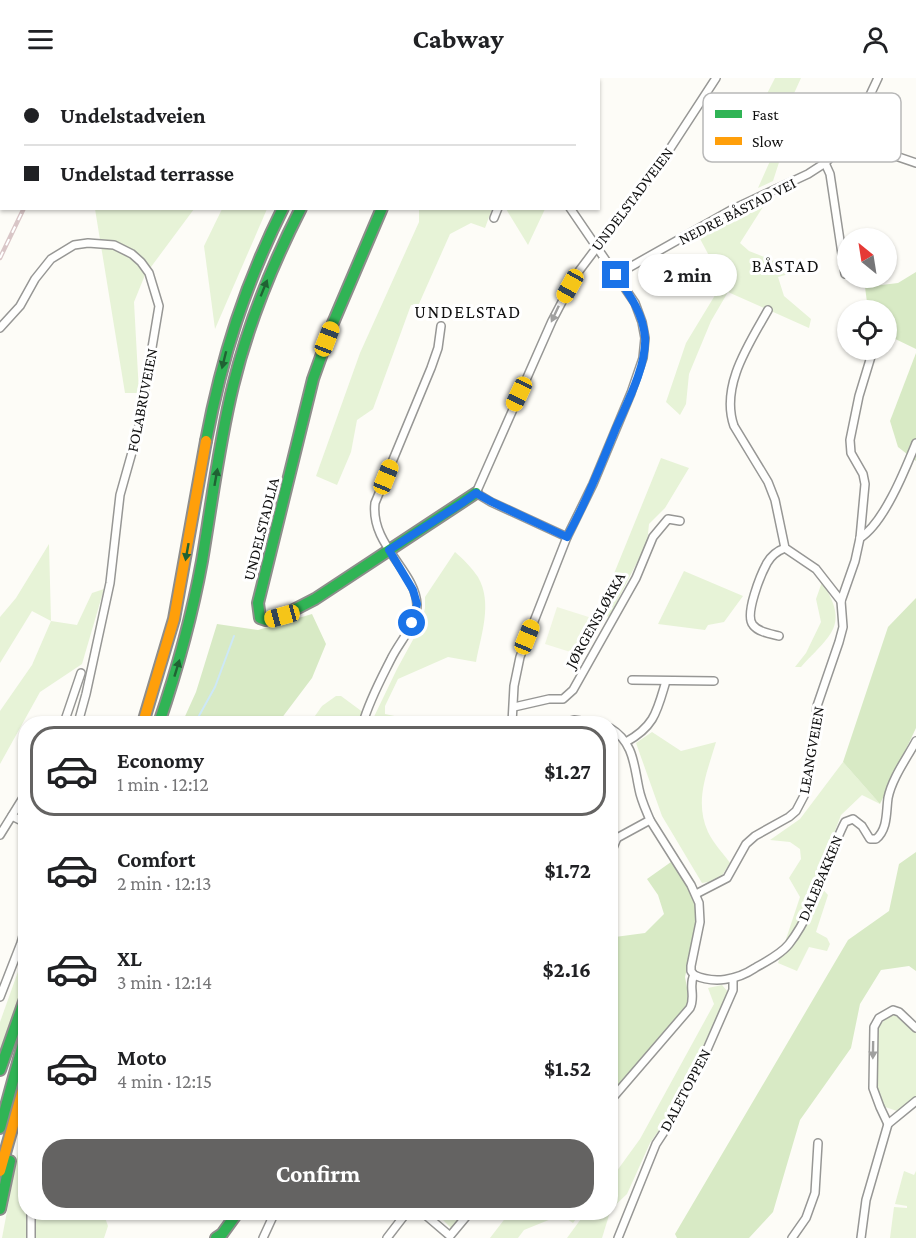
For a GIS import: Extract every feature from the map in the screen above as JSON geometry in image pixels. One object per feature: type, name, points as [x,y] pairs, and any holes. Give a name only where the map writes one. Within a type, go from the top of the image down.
[{"type":"main road","points":[[145,716],[176,607],[217,386],[228,344],[251,278],[282,210]]},
{"type":"main road","points":[[161,716],[192,611],[232,388],[257,304],[300,210]]},
{"type":"main road","name":"UNDELSTADLIA","points":[[381,210],[333,323],[313,379],[258,603],[260,618],[266,620],[282,616],[315,599],[476,493]]},
{"type":"main road","points":[[0,1070],[18,1019]]},
{"type":"main road","points":[[0,1128],[18,1062]]},
{"type":"main road","points":[[0,1171],[18,1109]]},
{"type":"main road","points":[[0,1209],[11,1156],[13,1127]]},
{"type":"main road","points":[[216,1238],[232,1220]]},
{"type":"street","name":"UNDELSTADVEIEN","points":[[706,93],[716,78]]},
{"type":"street","name":"NEDRE BÅSTAD VEI","points":[[871,93],[878,78]]},
{"type":"street","name":"UNDELSTADVEIEN","points":[[476,493],[560,305],[576,275],[662,161],[703,98]]},
{"type":"street","points":[[901,159],[916,163]]},
{"type":"street","points":[[825,163],[830,174],[838,228]]},
{"type":"street","name":"NEDRE BÅSTAD VEI","points":[[616,275],[731,210],[808,174],[825,163]]},
{"type":"street","points":[[494,218],[497,210]]},
{"type":"street","points":[[513,716],[514,686],[520,657],[567,537],[593,484],[631,393],[643,358],[645,339],[635,303],[571,210]]},
{"type":"street","name":"FOLABRUVEIEN","points":[[0,328],[20,306],[35,279],[51,259],[74,245],[88,243],[114,245],[136,258],[149,273],[159,306],[138,431],[120,495],[108,592],[80,716]]},
{"type":"street","points":[[768,310],[746,348],[739,367],[729,405],[734,426],[765,475],[772,491],[785,548],[816,569],[841,601]]},
{"type":"street","points":[[365,716],[391,658],[412,623],[417,604],[410,585],[376,524],[375,503],[431,368],[438,348],[441,326]]},
{"type":"street","points":[[860,538],[865,484],[863,474],[851,453],[850,440],[859,396],[870,360]]},
{"type":"street","name":"LEANGVEIEN","points":[[696,894],[727,878],[746,844],[755,836],[789,818],[802,802],[809,781],[817,706],[843,627],[841,601],[855,561],[860,538],[873,526],[895,490],[916,443]]},
{"type":"street","points":[[476,493],[567,537]]},
{"type":"street","name":"JØRGENSLØKKA","points":[[514,707],[549,699],[563,699],[573,690],[636,578],[652,537],[668,519],[680,521]]},
{"type":"street","points":[[779,636],[758,629],[749,617],[767,564],[776,552],[785,548]]},
{"type":"street","points":[[66,716],[81,673]]},
{"type":"street","points":[[632,680],[714,681]]},
{"type":"street","points":[[626,742],[646,729],[654,718],[666,681]]},
{"type":"street","points":[[618,735],[626,742],[632,755],[639,791],[650,820],[696,894],[701,912],[691,971],[700,978],[733,979]]},
{"type":"street","name":"DALEBAKKEN","points":[[733,979],[746,974],[788,945],[810,905],[845,822],[853,819],[858,822],[870,839],[880,836],[887,814],[888,796],[916,741]]},
{"type":"street","points":[[0,835],[18,806]]},
{"type":"street","points":[[12,816],[18,819]]},
{"type":"street","points":[[618,834],[650,820]]},
{"type":"street","points":[[0,997],[18,951]]},
{"type":"street","points":[[618,1092],[690,1008],[694,1001],[690,982],[694,975]]},
{"type":"street","name":"DALETOPPEN","points":[[618,1238],[656,1144],[675,1115],[693,1074],[707,1051],[733,990],[733,979]]},
{"type":"street","points":[[888,1124],[873,1088],[874,1027],[879,1018],[893,1010],[899,1012],[916,1028]]},
{"type":"street","points":[[861,1238],[866,1200],[888,1124],[916,1101]]},
{"type":"street","points":[[792,1238],[806,1218],[815,1194],[818,1143]]},
{"type":"street","points":[[31,1220],[31,1238]]},
{"type":"street","points":[[263,1238],[271,1220]]},
{"type":"street","points":[[387,1238],[401,1220]]},
{"type":"street","points":[[431,1220],[449,1237],[463,1220]]},
{"type":"green space","points":[[775,78],[801,78],[794,93],[767,93]]},
{"type":"green space","points":[[770,162],[779,162],[773,181],[758,188]]},
{"type":"green space","points":[[768,199],[740,243],[749,251],[800,271],[778,277],[784,296],[811,319],[809,328],[728,292],[711,321],[689,374],[686,404],[680,415],[666,402],[686,343],[723,282],[698,235]]},
{"type":"green space","points":[[95,210],[193,210],[145,275],[134,302],[139,393],[125,393]]},
{"type":"green space","points":[[222,210],[267,210],[215,329],[204,246]]},
{"type":"green space","points":[[419,210],[492,210],[485,228],[471,223],[450,234],[418,306],[411,305],[373,409],[357,420],[351,452],[337,485],[316,476],[360,353],[419,222]]},
{"type":"green space","points":[[507,210],[545,210],[528,245]]},
{"type":"green space","points":[[916,272],[916,349],[897,340],[897,300],[867,300],[865,288],[897,288],[898,283]]},
{"type":"green space","points":[[916,353],[916,461],[898,447],[890,421]]},
{"type":"green space","points":[[661,458],[689,468],[665,508],[649,524],[647,543],[609,617],[598,613]]},
{"type":"green space","points":[[49,544],[51,621],[32,611],[0,663],[0,617],[16,598]]},
{"type":"green space","points":[[455,552],[478,577],[485,597],[485,619],[476,662],[448,657],[398,679],[385,706],[385,714],[394,716],[374,716],[421,625],[425,597]]},
{"type":"green space","points":[[684,571],[743,596],[724,622],[708,625],[705,630],[658,624]]},
{"type":"green space","points":[[822,582],[835,609],[836,620],[833,629],[821,646],[801,667],[795,667],[806,653],[821,622],[816,599]]},
{"type":"green space","points":[[104,589],[82,664],[40,692],[27,716],[18,716],[18,732],[0,764],[0,711],[32,665],[51,621],[77,625],[92,593]]},
{"type":"green space","points":[[916,598],[916,728],[880,804],[843,762],[888,627]]},
{"type":"green space","points":[[557,607],[595,619],[583,656],[545,644]]},
{"type":"green space","points":[[312,614],[326,644],[312,678],[283,716],[185,716],[196,692],[217,624],[258,630]]},
{"type":"green space","points":[[336,696],[341,696],[364,713],[363,716],[315,716],[322,706]]},
{"type":"green space","points":[[652,732],[681,751],[716,742],[703,787],[702,809],[710,836],[730,863],[719,880],[702,883],[662,816],[636,743]]},
{"type":"green space","points":[[843,762],[880,804],[862,795],[841,815],[816,882],[828,895],[816,932],[827,938],[830,944],[827,951],[809,947],[797,971],[778,963],[800,897],[789,878],[801,859],[800,849],[790,842],[770,840],[800,819]]},
{"type":"green space","points":[[916,852],[916,971],[909,966],[881,970],[860,1004],[851,1048],[800,1120],[773,1212],[749,1238],[677,1238],[675,1234],[848,940],[889,911],[899,864]]},
{"type":"green space","points":[[671,862],[697,900],[698,919],[685,977],[690,1004],[618,1085],[618,937],[645,933],[664,914],[658,895],[647,879]]},
{"type":"green space","points":[[18,972],[18,1003],[0,1054],[0,1022]]},
{"type":"green space","points":[[722,985],[728,992],[667,1119],[650,1143],[627,1194],[618,1202],[618,1169],[640,1139],[714,1004],[708,988]]},
{"type":"green space","points":[[895,1013],[916,1032],[916,1097],[900,1112],[882,1106],[876,1089],[876,1030],[889,1014]]},
{"type":"green space","points":[[18,1153],[18,1220],[106,1220],[108,1226],[104,1238],[2,1238]]},
{"type":"green space","points":[[904,1171],[914,1175],[916,1171],[916,1238],[890,1238],[894,1207],[907,1208],[907,1206],[895,1204]]},
{"type":"green space","points":[[443,1220],[459,1220],[452,1229]]},
{"type":"green space","points":[[504,1220],[549,1220],[524,1230],[518,1238],[490,1238]]},
{"type":"green space","points":[[580,1220],[608,1220],[602,1238],[567,1238]]},
{"type":"waterway","points":[[199,716],[215,687],[234,636]]},
{"type":"railway","points":[[0,258],[23,210]]},
{"type":"traffic: fast","points":[[206,441],[219,380],[236,322],[257,265],[282,210]]},
{"type":"traffic: fast","points":[[161,716],[194,602],[224,429],[239,363],[262,295],[300,210]]},
{"type":"traffic: fast","points":[[381,210],[333,323],[313,379],[258,603],[260,618],[266,620],[282,616],[315,599],[476,493]]},
{"type":"traffic: fast","points":[[0,1070],[18,1019]]},
{"type":"traffic: fast","points":[[0,1128],[18,1062]]},
{"type":"traffic: fast","points":[[0,1209],[10,1161]]},
{"type":"traffic: fast","points":[[216,1238],[232,1220]]},
{"type":"traffic: slow","points":[[145,716],[174,619],[206,441]]},
{"type":"traffic: slow","points":[[0,1171],[18,1107]]},
{"type":"district","name":"BÅSTAD","points":[[786,266]]},
{"type":"district","name":"UNDELSTAD","points":[[468,312]]},
{"type":"route","points":[[412,623],[417,604],[413,590],[389,550],[476,493],[567,537],[593,484],[643,358],[645,339],[642,322],[635,303],[616,275]]}]
